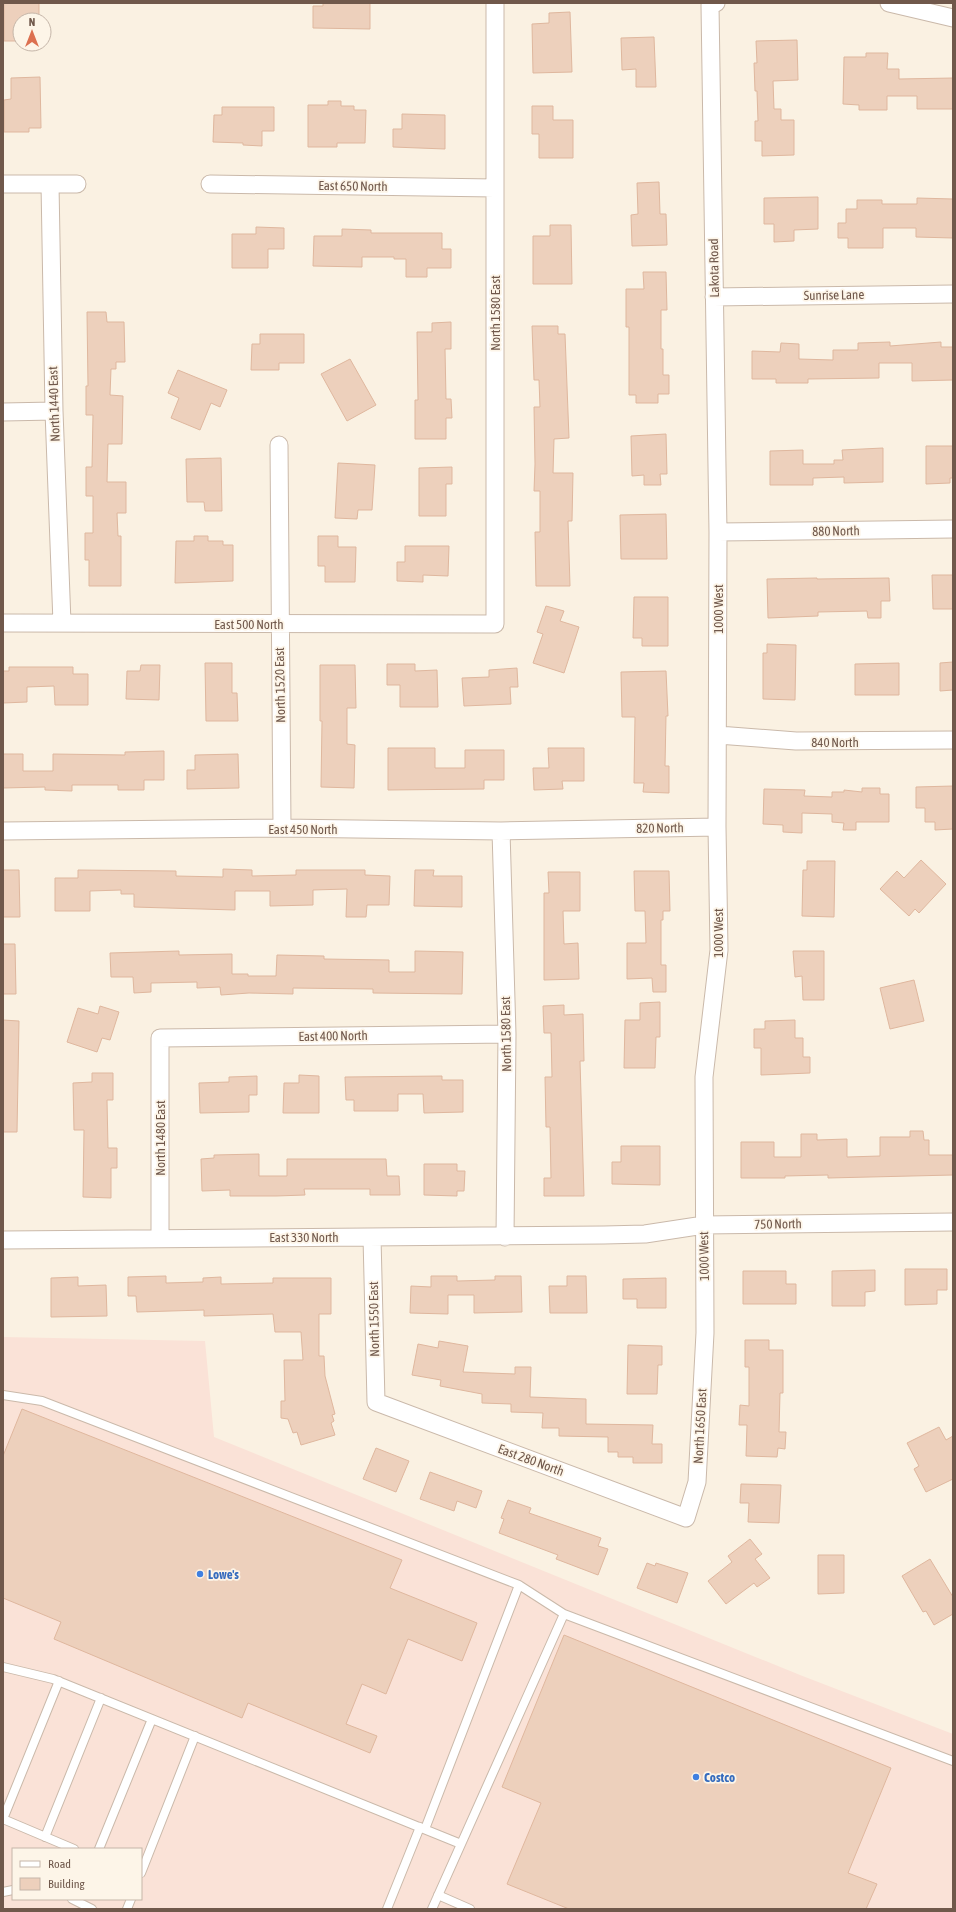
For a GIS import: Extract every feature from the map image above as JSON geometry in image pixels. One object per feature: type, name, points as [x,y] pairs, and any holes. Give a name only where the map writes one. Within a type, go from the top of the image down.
[{"type":"street","name":"North 1580 East","points":[[495,3],[495,624]]},
{"type":"street","points":[[889,3],[953,18]]},
{"type":"street","name":"Lakota Road","points":[[713,4],[714,297],[718,532]]},
{"type":"street","points":[[3,184],[77,184]]},
{"type":"street","name":"North 1440 East","points":[[50,184],[54,411],[62,623]]},
{"type":"street","name":"East 650 North","points":[[210,184],[495,188]]},
{"type":"street","name":"Sunrise Lane","points":[[714,297],[953,294]]},
{"type":"street","points":[[3,412],[54,411]]},
{"type":"street","name":"North 1520 East","points":[[279,445],[282,828]]},
{"type":"street","name":"880 North","points":[[718,532],[953,529]]},
{"type":"street","name":"1000 West","points":[[705,1333],[704,1077],[719,950],[717,828],[718,532]]},
{"type":"street","name":"East 500 North","points":[[3,623],[495,624]]},
{"type":"street","name":"840 North","points":[[718,735],[811,742],[953,740]]},
{"type":"street","name":"East 450 North","points":[[3,831],[282,828],[501,831],[603,828]]},
{"type":"street","name":"820 North","points":[[603,828],[717,828]]},
{"type":"street","name":"North 1580 East","points":[[501,831],[506,1034],[505,1236]]},
{"type":"street","name":"East 400 North","points":[[160,1038],[506,1034]]},
{"type":"street","name":"North 1480 East","points":[[160,1038],[160,1238]]},
{"type":"street","name":"750 North","points":[[604,1235],[645,1234],[704,1225],[953,1222]]},
{"type":"street","name":"East 330 North","points":[[3,1240],[604,1235]]},
{"type":"street","name":"North 1550 East","points":[[372,1236],[376,1402]]},
{"type":"street","name":"North 1650 East","points":[[686,1518],[697,1482],[705,1333]]},
{"type":"street","name":"East 280 North","points":[[376,1402],[686,1518]]},
{"type":"lane","points":[[3,1395],[42,1401],[519,1585],[564,1614],[953,1761]]},
{"type":"lane","points":[[387,1909],[422,1828],[519,1585]]},
{"type":"lane","points":[[432,1909],[564,1614]]},
{"type":"lane","points":[[3,1667],[59,1681],[461,1844]]},
{"type":"lane","points":[[59,1681],[3,1819],[72,1848]]},
{"type":"lane","points":[[45,1837],[101,1698]]},
{"type":"lane","points":[[99,1848],[152,1719]]},
{"type":"lane","points":[[142,1870],[195,1736]]},
{"type":"lane","points":[[438,1895],[470,1909]]},
{"type":"lane","points":[[76,1900],[90,1909]]},
{"type":"shaded area","points":[[3,1337],[205,1341],[214,1437],[800,1675],[953,1734],[953,1909],[3,1909]]},
{"type":"building","points":[[4,3],[39,3],[39,12],[12,12],[12,41],[4,41]]},
{"type":"building","points":[[323,3],[370,3],[370,29],[313,28],[313,6],[323,6]]},
{"type":"building","points":[[570,12],[572,72],[533,73],[532,24],[549,23],[549,13]]},
{"type":"building","points":[[654,37],[656,87],[636,87],[636,69],[622,70],[621,38]]},
{"type":"building","points":[[797,40],[798,80],[773,81],[774,109],[781,109],[781,120],[794,120],[794,155],[762,156],[762,141],[755,141],[755,121],[758,121],[754,63],[757,63],[756,41]]},
{"type":"building","points":[[866,53],[888,53],[887,69],[899,69],[899,79],[953,78],[953,109],[917,109],[917,96],[887,96],[887,110],[859,110],[859,105],[843,104],[844,57],[866,57]]},
{"type":"building","points":[[40,77],[41,128],[29,128],[29,132],[4,132],[4,100],[11,99],[11,78]]},
{"type":"building","points":[[328,101],[341,101],[341,106],[354,106],[354,110],[366,110],[365,143],[337,143],[337,147],[308,147],[308,105],[328,105]]},
{"type":"building","points":[[532,106],[553,106],[553,120],[573,120],[573,158],[539,158],[539,134],[532,134]]},
{"type":"building","points":[[222,107],[274,107],[274,131],[262,131],[262,146],[243,145],[243,143],[213,142],[214,115],[222,115]]},
{"type":"building","points":[[402,114],[445,115],[445,149],[393,147],[393,129],[402,129]]},
{"type":"building","points":[[659,182],[660,214],[666,214],[667,245],[632,246],[631,215],[638,214],[637,183]]},
{"type":"building","points":[[818,197],[818,229],[794,230],[794,241],[774,242],[774,224],[764,224],[764,198]]},
{"type":"building","points":[[917,198],[953,199],[953,238],[916,237],[916,228],[883,228],[883,248],[848,248],[848,238],[838,238],[838,223],[846,223],[846,209],[857,209],[857,200],[882,200],[882,204],[917,204]]},
{"type":"building","points":[[550,225],[571,225],[572,284],[533,284],[533,236],[550,236]]},
{"type":"building","points":[[256,227],[284,228],[284,249],[268,249],[268,268],[232,268],[232,234],[256,234]]},
{"type":"building","points":[[342,229],[371,230],[371,233],[442,233],[442,249],[451,249],[451,268],[427,268],[427,277],[406,277],[406,259],[394,259],[394,257],[362,257],[362,267],[313,266],[314,236],[342,236]]},
{"type":"building","points":[[643,272],[666,272],[667,310],[661,310],[661,349],[663,349],[663,375],[669,375],[669,394],[658,394],[658,403],[636,403],[636,395],[629,395],[629,327],[626,327],[626,289],[644,289]]},
{"type":"building","points":[[87,312],[106,312],[107,322],[124,322],[125,362],[116,362],[116,369],[111,369],[110,395],[123,396],[122,444],[108,444],[107,482],[126,482],[126,513],[117,513],[118,536],[121,536],[121,586],[89,586],[89,560],[85,560],[85,533],[93,533],[93,496],[86,496],[86,467],[92,467],[93,415],[86,415],[86,386],[88,386]]},
{"type":"building","points":[[451,322],[451,349],[445,349],[446,399],[451,399],[452,418],[446,418],[446,439],[415,439],[415,400],[418,400],[417,332],[432,332],[432,323]]},
{"type":"building","points":[[532,326],[558,326],[558,334],[565,334],[569,438],[554,439],[553,473],[573,473],[572,521],[568,521],[570,586],[536,586],[535,532],[540,532],[540,491],[534,491],[534,407],[540,407],[539,380],[534,380]]},
{"type":"building","points":[[260,334],[304,334],[304,363],[279,363],[279,370],[251,370],[252,344],[260,344]]},
{"type":"building","points":[[890,342],[890,346],[941,342],[941,347],[953,347],[953,380],[912,381],[912,363],[879,363],[879,378],[808,379],[808,383],[776,383],[776,379],[752,379],[752,351],[780,352],[781,343],[799,344],[799,359],[833,360],[833,350],[858,350],[858,343]]},
{"type":"building","points":[[350,359],[376,405],[347,421],[321,374]]},
{"type":"building","points":[[178,370],[227,390],[220,407],[211,403],[200,430],[171,418],[179,398],[168,393]]},
{"type":"building","points":[[666,434],[667,474],[660,474],[661,485],[644,485],[644,475],[632,476],[631,436]]},
{"type":"building","points":[[926,446],[953,446],[953,478],[950,478],[950,483],[926,484]]},
{"type":"building","points":[[883,448],[883,482],[844,483],[844,477],[813,478],[813,485],[770,485],[770,451],[803,450],[803,464],[834,464],[834,460],[843,460],[842,450]]},
{"type":"building","points":[[221,458],[222,511],[205,511],[204,502],[187,502],[186,459]]},
{"type":"building","points":[[338,463],[375,465],[372,510],[358,510],[357,519],[335,518]]},
{"type":"building","points":[[452,467],[452,484],[446,484],[446,516],[419,516],[419,468]]},
{"type":"building","points":[[666,514],[667,559],[621,559],[620,515]]},
{"type":"building","points":[[194,536],[208,536],[208,541],[223,541],[223,545],[233,545],[233,581],[175,583],[176,541],[194,541]]},
{"type":"building","points":[[318,536],[338,536],[338,547],[356,547],[355,582],[325,582],[325,566],[318,566]]},
{"type":"building","points":[[405,546],[449,546],[448,576],[423,575],[423,582],[397,581],[397,562],[405,562]]},
{"type":"building","points":[[932,575],[953,575],[953,609],[933,609]]},
{"type":"building","points":[[889,578],[890,601],[881,601],[881,618],[868,618],[867,611],[818,612],[818,616],[768,618],[767,579]]},
{"type":"building","points":[[634,597],[668,597],[668,646],[642,646],[642,638],[633,638]]},
{"type":"building","points":[[546,606],[564,611],[560,621],[579,627],[564,673],[533,663],[543,634],[537,632]]},
{"type":"building","points":[[767,644],[796,645],[795,700],[763,699],[763,653],[767,653]]},
{"type":"building","points":[[953,662],[953,690],[940,691],[940,663]]},
{"type":"building","points":[[205,663],[232,663],[232,693],[237,693],[238,721],[206,721]]},
{"type":"building","points":[[899,663],[899,695],[855,695],[855,664]]},
{"type":"building","points":[[387,664],[415,664],[415,671],[437,670],[438,707],[400,707],[400,685],[387,685]]},
{"type":"building","points":[[141,665],[160,665],[159,700],[126,699],[127,671],[140,671]]},
{"type":"building","points":[[320,665],[355,665],[356,708],[347,708],[347,744],[355,745],[354,788],[321,787],[322,721],[320,721]]},
{"type":"building","points":[[9,667],[73,667],[73,674],[88,674],[88,705],[55,705],[54,686],[27,687],[27,702],[3,703],[3,671],[9,671]]},
{"type":"building","points":[[517,668],[518,687],[510,687],[511,704],[464,706],[462,678],[489,677],[489,670]]},
{"type":"building","points":[[666,671],[668,716],[666,716],[665,766],[669,766],[669,793],[643,792],[644,783],[634,783],[635,717],[622,717],[621,672]]},
{"type":"building","points":[[388,748],[435,748],[435,768],[465,768],[465,750],[504,750],[504,780],[484,780],[484,789],[388,790]]},
{"type":"building","points":[[548,748],[584,748],[584,781],[562,781],[563,789],[534,790],[533,768],[549,768]]},
{"type":"building","points":[[164,751],[164,780],[144,780],[144,790],[118,790],[118,785],[72,785],[72,791],[45,790],[45,787],[3,788],[3,754],[23,754],[23,771],[53,771],[53,754],[125,755],[125,752]]},
{"type":"building","points":[[238,754],[239,788],[187,789],[187,770],[195,770],[195,755]]},
{"type":"building","points":[[953,786],[953,829],[935,830],[935,822],[925,822],[925,808],[916,808],[916,787]]},
{"type":"building","points":[[862,788],[880,788],[880,794],[889,794],[889,822],[856,822],[856,830],[843,830],[844,823],[832,822],[832,814],[802,813],[802,833],[783,832],[783,825],[763,824],[764,789],[805,790],[804,796],[832,797],[832,792],[844,792],[844,790],[862,792]]},
{"type":"building","points":[[921,860],[946,884],[919,913],[915,909],[909,916],[880,889],[897,871],[904,878]]},
{"type":"building","points":[[807,861],[835,861],[834,917],[802,916],[803,870],[807,870]]},
{"type":"building","points":[[223,869],[252,870],[252,876],[296,875],[296,870],[365,870],[365,875],[390,876],[389,905],[367,905],[366,917],[346,917],[347,889],[313,890],[313,905],[270,906],[270,891],[235,891],[235,910],[134,907],[134,894],[121,894],[121,890],[90,891],[90,911],[55,911],[55,878],[78,878],[78,870],[176,871],[176,876],[223,877]]},
{"type":"building","points":[[3,870],[19,870],[20,917],[3,917]]},
{"type":"building","points":[[415,870],[434,870],[433,876],[462,876],[462,907],[414,906]]},
{"type":"building","points":[[634,871],[669,871],[670,911],[663,911],[663,920],[661,920],[661,965],[666,965],[666,992],[653,992],[652,978],[627,979],[627,943],[646,943],[645,911],[635,911]]},
{"type":"building","points":[[548,872],[580,872],[580,911],[563,911],[564,944],[578,943],[579,979],[544,980],[544,893],[549,893]]},
{"type":"building","points":[[3,944],[15,944],[16,994],[3,994]]},
{"type":"building","points":[[179,951],[179,955],[232,954],[232,974],[248,974],[248,976],[276,976],[277,955],[324,956],[324,959],[389,960],[389,972],[415,972],[415,951],[463,952],[462,994],[373,993],[373,989],[293,988],[293,994],[249,993],[221,995],[220,987],[197,988],[197,982],[151,983],[151,992],[134,993],[133,977],[111,977],[110,953]]},
{"type":"building","points":[[793,951],[824,951],[824,1000],[803,1000],[802,976],[795,977]]},
{"type":"building","points":[[914,980],[924,1021],[890,1029],[880,988]]},
{"type":"building","points":[[660,1002],[660,1037],[656,1037],[655,1068],[624,1068],[625,1020],[640,1020],[640,1003]]},
{"type":"building","points":[[564,1005],[564,1015],[583,1014],[584,1061],[580,1061],[584,1196],[544,1196],[544,1178],[551,1178],[550,1127],[546,1127],[545,1077],[552,1077],[551,1033],[544,1033],[543,1006]]},
{"type":"building","points":[[100,1006],[119,1012],[110,1040],[102,1038],[97,1052],[67,1042],[78,1008],[98,1014]]},
{"type":"building","points":[[3,1020],[19,1021],[17,1132],[3,1132]]},
{"type":"building","points":[[795,1020],[795,1038],[803,1038],[803,1057],[810,1057],[810,1073],[761,1075],[761,1048],[754,1048],[754,1029],[765,1029],[765,1021]]},
{"type":"building","points":[[92,1073],[113,1073],[113,1100],[107,1100],[108,1148],[117,1148],[117,1168],[111,1168],[111,1198],[83,1197],[84,1130],[74,1130],[73,1083],[92,1082]]},
{"type":"building","points":[[299,1075],[319,1076],[319,1113],[283,1113],[284,1083],[299,1083]]},
{"type":"building","points":[[257,1076],[257,1095],[249,1095],[249,1112],[200,1113],[199,1083],[229,1082],[229,1077]]},
{"type":"building","points":[[442,1076],[442,1080],[463,1080],[463,1112],[424,1113],[423,1094],[398,1094],[398,1111],[354,1111],[354,1100],[346,1100],[345,1077]]},
{"type":"building","points":[[910,1131],[923,1131],[924,1140],[929,1140],[929,1155],[953,1155],[953,1175],[828,1178],[828,1175],[785,1176],[785,1178],[741,1178],[741,1142],[774,1142],[774,1157],[801,1157],[801,1134],[817,1134],[817,1140],[847,1139],[847,1157],[880,1156],[880,1137],[910,1137]]},
{"type":"building","points":[[621,1146],[660,1146],[660,1185],[612,1184],[612,1162],[621,1162]]},
{"type":"building","points":[[259,1154],[259,1176],[287,1176],[287,1159],[386,1159],[387,1176],[399,1176],[400,1195],[370,1195],[370,1189],[304,1189],[305,1195],[276,1196],[230,1196],[230,1190],[202,1191],[201,1159],[214,1158],[214,1155]]},
{"type":"building","points":[[424,1164],[457,1164],[457,1171],[465,1171],[464,1191],[457,1191],[457,1196],[424,1195]]},
{"type":"building","points":[[905,1269],[947,1269],[947,1290],[937,1290],[937,1304],[905,1305]]},
{"type":"building","points":[[875,1270],[875,1291],[865,1292],[865,1306],[832,1306],[832,1271]]},
{"type":"building","points":[[743,1271],[786,1271],[786,1284],[796,1284],[796,1304],[743,1304]]},
{"type":"building","points":[[166,1276],[166,1283],[203,1282],[203,1278],[221,1277],[221,1284],[273,1283],[273,1278],[331,1278],[331,1314],[319,1314],[319,1356],[324,1356],[325,1376],[335,1414],[332,1415],[334,1421],[331,1423],[335,1435],[301,1445],[297,1432],[293,1433],[288,1419],[281,1418],[281,1401],[285,1401],[284,1360],[303,1360],[301,1332],[275,1332],[273,1314],[204,1316],[204,1310],[137,1312],[136,1296],[128,1296],[128,1277]]},
{"type":"building","points":[[431,1276],[457,1276],[457,1281],[495,1280],[495,1276],[521,1276],[522,1312],[474,1313],[474,1295],[448,1295],[448,1314],[410,1313],[411,1286],[431,1287]]},
{"type":"building","points":[[567,1276],[586,1276],[587,1313],[550,1313],[549,1286],[567,1286]]},
{"type":"building","points":[[78,1277],[78,1286],[106,1285],[107,1316],[51,1317],[51,1278]]},
{"type":"building","points":[[666,1278],[666,1308],[637,1308],[637,1299],[623,1299],[623,1279]]},
{"type":"building","points":[[745,1340],[769,1340],[769,1350],[783,1350],[783,1393],[780,1393],[779,1432],[786,1432],[785,1449],[778,1448],[777,1457],[746,1456],[747,1425],[739,1425],[740,1405],[749,1406],[749,1367],[745,1367]]},
{"type":"building","points":[[439,1341],[468,1346],[463,1372],[515,1374],[515,1367],[531,1367],[530,1397],[586,1399],[586,1424],[653,1425],[652,1444],[662,1444],[662,1463],[633,1463],[633,1457],[618,1457],[618,1452],[608,1452],[608,1437],[559,1436],[559,1428],[542,1428],[543,1413],[511,1412],[511,1404],[482,1403],[482,1394],[440,1386],[441,1380],[412,1375],[418,1344],[438,1348]]},
{"type":"building","points":[[628,1345],[662,1346],[662,1365],[658,1365],[657,1394],[627,1394]]},
{"type":"building","name":"Lowe's","points":[[22,1409],[402,1560],[390,1588],[477,1623],[462,1661],[408,1639],[386,1694],[362,1684],[346,1724],[377,1736],[370,1753],[248,1703],[242,1718],[54,1639],[61,1622],[3,1598],[3,1456]]},
{"type":"building","points":[[939,1427],[946,1440],[953,1436],[953,1479],[926,1492],[914,1469],[919,1466],[907,1443]]},
{"type":"building","points":[[376,1448],[409,1461],[396,1492],[363,1479]]},
{"type":"building","points":[[430,1472],[482,1491],[476,1508],[457,1501],[454,1511],[420,1499]]},
{"type":"building","points":[[741,1484],[781,1485],[779,1523],[748,1522],[749,1503],[740,1503]]},
{"type":"building","points":[[508,1500],[531,1508],[529,1513],[601,1538],[598,1546],[608,1549],[598,1575],[556,1559],[558,1555],[499,1533],[504,1519],[501,1518]]},
{"type":"building","points":[[750,1539],[762,1554],[755,1559],[770,1578],[757,1587],[754,1583],[726,1604],[708,1581],[732,1562],[728,1556]]},
{"type":"building","points":[[818,1555],[844,1555],[844,1593],[818,1594]]},
{"type":"building","points":[[930,1559],[953,1597],[953,1614],[934,1625],[926,1611],[923,1612],[902,1576]]},
{"type":"building","points":[[647,1563],[655,1566],[656,1563],[688,1573],[677,1603],[637,1588]]},
{"type":"building","name":"Costco","points":[[564,1635],[891,1768],[848,1873],[877,1884],[866,1909],[569,1909],[507,1884],[541,1803],[502,1787]]},
{"type":"place","name":"Lowe's","points":[[200,1574]]},
{"type":"place","name":"Costco","points":[[696,1777]]}]
